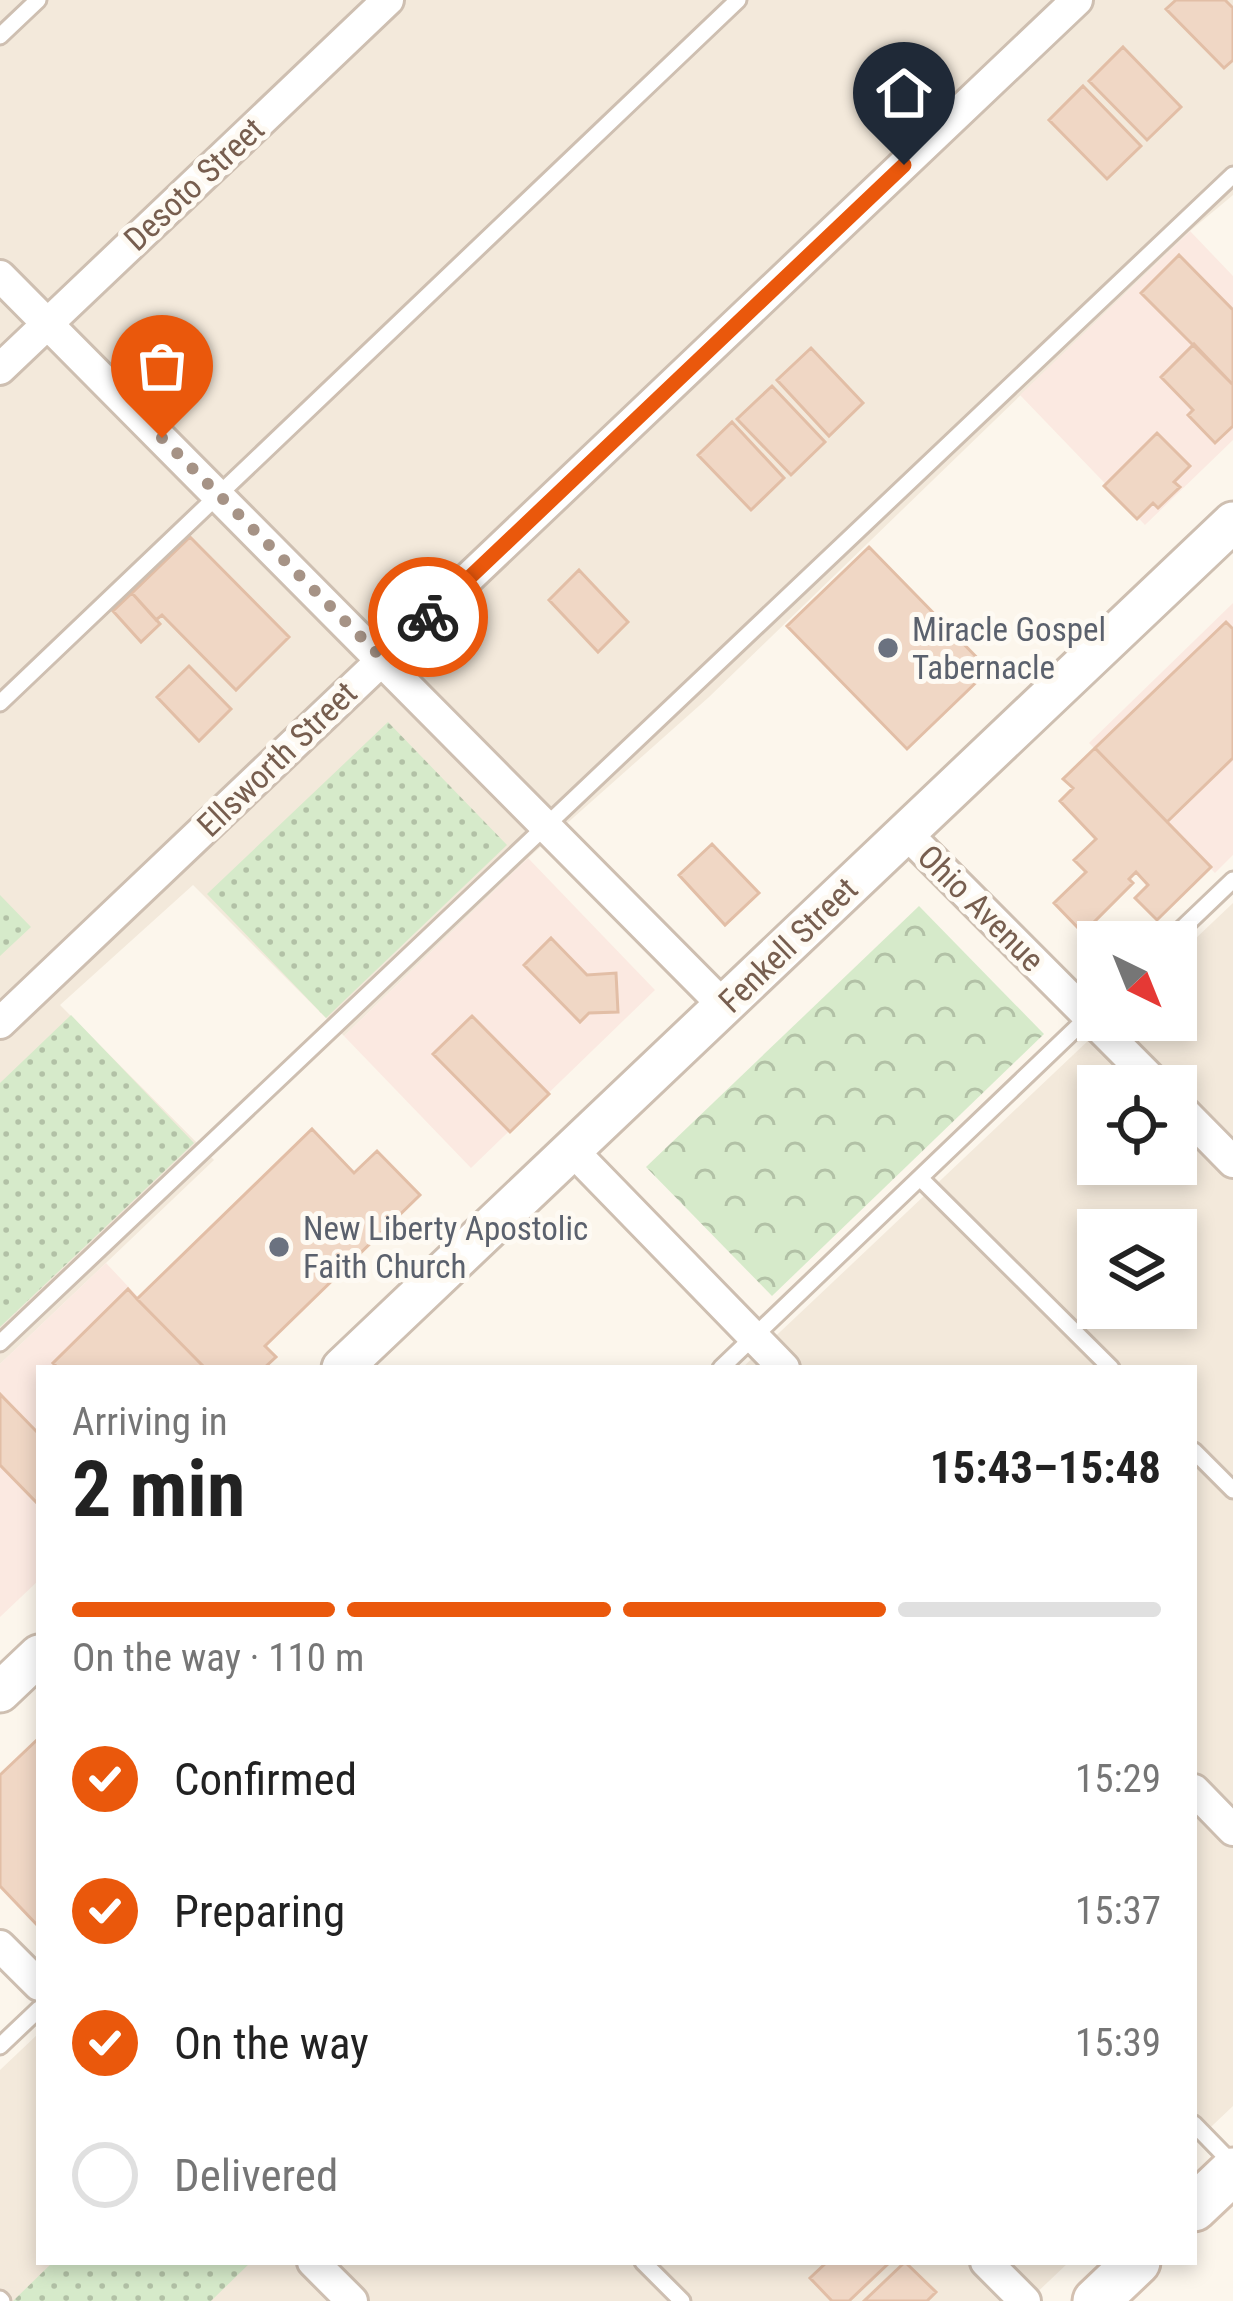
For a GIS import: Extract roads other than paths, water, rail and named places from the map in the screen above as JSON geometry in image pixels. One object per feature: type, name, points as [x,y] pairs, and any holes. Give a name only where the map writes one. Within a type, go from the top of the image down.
[{"type":"main road","points":[[1197,2205],[1233,2168]]},
{"type":"main road","points":[[1096,2301],[1134,2265]]},
{"type":"street","name":"Desoto Street","points":[[0,369],[388,0]]},
{"type":"street","name":"Ellsworth Street","points":[[0,1023],[1077,0]]},
{"type":"street","points":[[0,276],[724,1006]]},
{"type":"street","name":"Fenkell Street","points":[[345,1365],[1233,522]]},
{"type":"street","name":"Ohio Avenue","points":[[906,833],[1077,997]]},
{"type":"street","name":"Ohio Avenue","points":[[1118,1041],[1140,1065]]},
{"type":"street","points":[[1197,1125],[1233,1162]]},
{"type":"street","points":[[572,1150],[781,1365]]},
{"type":"street","points":[[0,1692],[36,1658]]},
{"type":"street","points":[[1197,1793],[1233,1830]]},
{"type":"street","points":[[0,1946],[36,1982]]},
{"type":"street","points":[[317,2265],[352,2301]]},
{"type":"street","points":[[989,2265],[1025,2301]]},
{"type":"lane","points":[[0,36],[38,0]]},
{"type":"lane","points":[[0,703],[738,0]]},
{"type":"lane","points":[[0,1343],[1233,175]]},
{"type":"lane","points":[[1190,921],[1233,880]]},
{"type":"lane","points":[[724,1365],[1077,1027]]},
{"type":"lane","points":[[920,1178],[1108,1365]]},
{"type":"lane","points":[[1197,1454],[1233,1490]]},
{"type":"lane","points":[[0,2046],[36,2012]]},
{"type":"lane","points":[[1197,2127],[1233,2168]]},
{"type":"lane","points":[[647,2265],[682,2301]]},
{"type":"place","name":"Miracle Gospel Tabernacle","points":[[888,648]]},
{"type":"place","name":"New Liberty Apostolic Faith Church","points":[[279,1247]]}]
